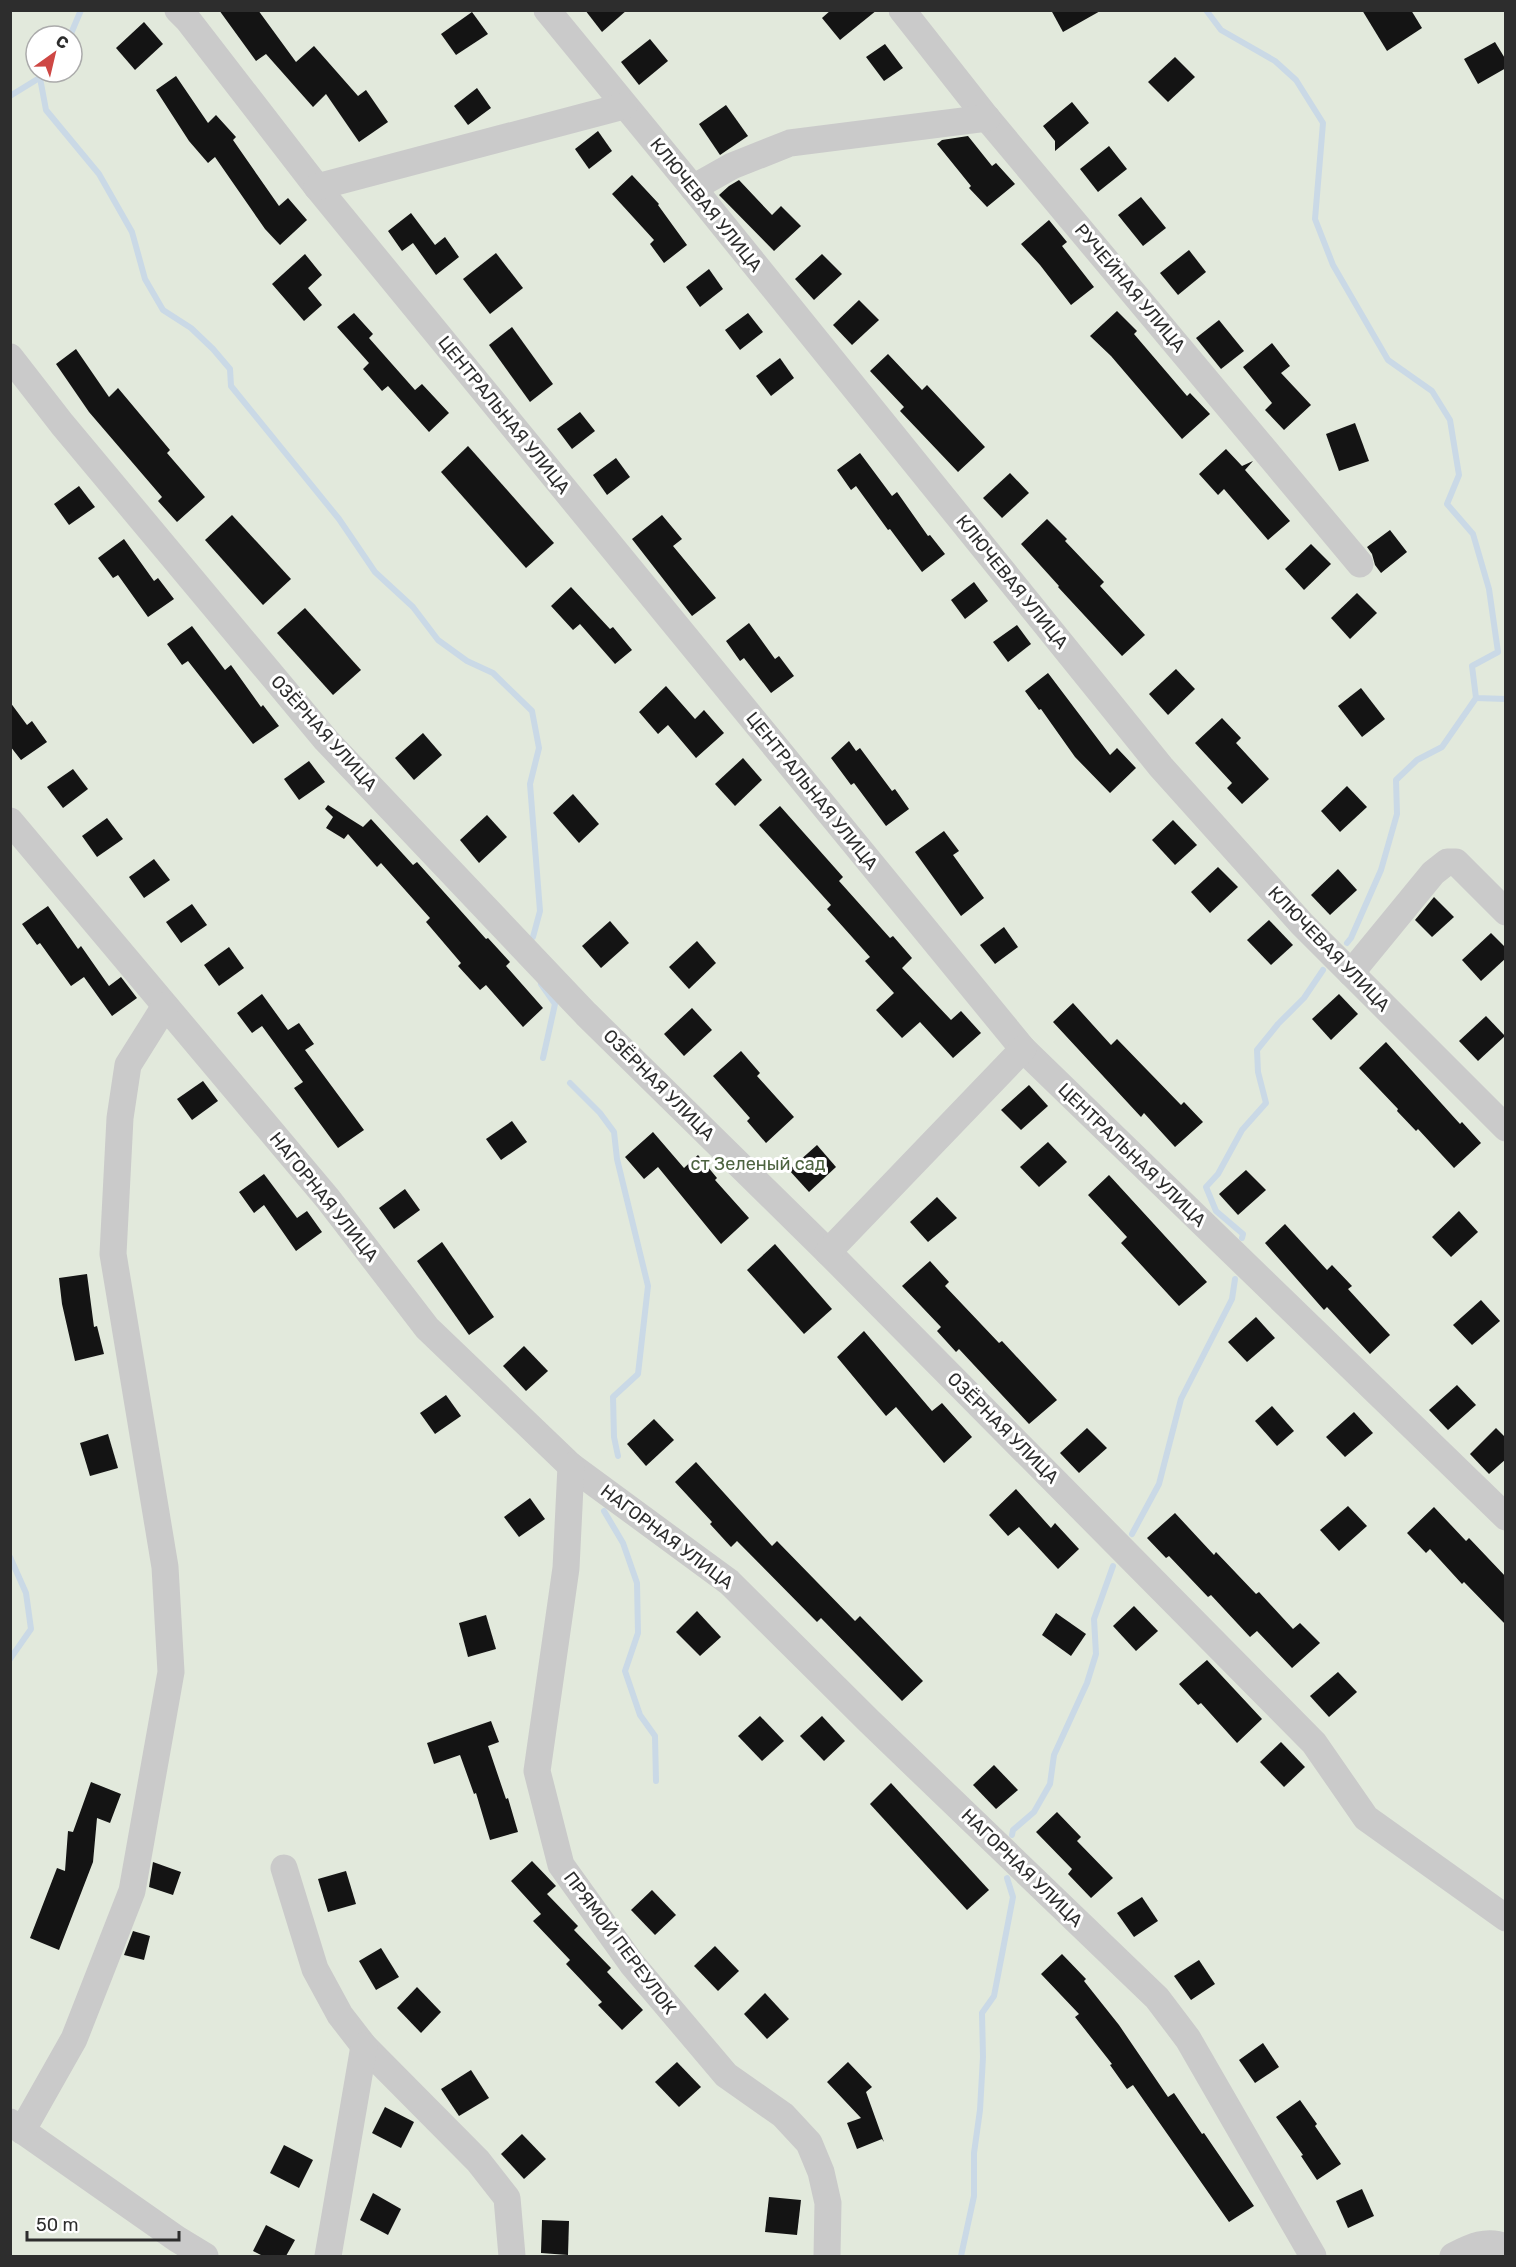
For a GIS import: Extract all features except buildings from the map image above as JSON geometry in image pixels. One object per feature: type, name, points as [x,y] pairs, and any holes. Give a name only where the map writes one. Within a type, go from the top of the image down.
[{"type":"street","name":"ЦЕНТРАЛЬНАЯ УЛИЦА","points":[[177,10],[188,20],[317,187],[1023,1049],[1506,1517]]},
{"type":"street","name":"КЛЮЧЕВАЯ УЛИЦА","points":[[547,10],[1161,767],[1302,924],[1506,1128]]},
{"type":"street","name":"РУЧЕЙНАЯ УЛИЦА","points":[[902,10],[987,118],[1360,564]]},
{"type":"street","points":[[317,187],[624,106]]},
{"type":"street","points":[[693,188],[732,166],[790,142],[987,118]]},
{"type":"street","name":"ОЗЁРНАЯ УЛИЦА","points":[[10,357],[62,424],[326,740],[586,1014],[828,1252],[1314,1743],[1366,1818],[1506,1918]]},
{"type":"street","name":"НАГОРНАЯ УЛИЦА","points":[[10,821],[328,1199],[427,1328],[572,1466],[729,1582],[870,1722],[1157,1998],[1188,2039],[1313,2256]]},
{"type":"street","points":[[1351,973],[1433,873],[1446,862],[1456,862],[1506,912]]},
{"type":"street","points":[[165,1006],[128,1065],[120,1118],[113,1254],[165,1568],[171,1672],[132,1891],[74,2040],[16,2126],[177,2239],[205,2256]]},
{"type":"street","points":[[828,1252],[1023,1049]]},
{"type":"street","name":"ПРЯМОЙ ПЕРЕУЛОК","points":[[572,1466],[566,1568],[537,1771],[561,1865],[632,1964],[726,2075],[783,2115],[809,2143],[821,2172],[828,2203],[827,2256]]},
{"type":"street","points":[[284,1868],[315,1969],[340,2014],[364,2046],[478,2161],[507,2198],[512,2256]]},
{"type":"street","points":[[328,2256],[364,2046]]},
{"type":"street","points":[[1454,2256],[1473,2246],[1493,2242],[1506,2247]]},
{"type":"green space","name":"ст Зеленый сад","points":[[11,11],[1505,11],[1505,2256],[11,2256]]},
{"type":"waterway","points":[[75,24],[81,10]]},
{"type":"waterway","points":[[1206,10],[1221,30],[1275,61],[1296,80],[1323,123],[1315,219],[1333,265],[1388,360],[1432,391],[1450,420],[1459,475],[1447,504],[1473,534],[1489,589],[1498,652],[1472,666],[1476,698],[1506,699]]},
{"type":"waterway","points":[[10,96],[30,84]]},
{"type":"waterway","points":[[41,84],[46,110],[99,174],[132,232],[145,279],[163,310],[191,328],[230,369],[231,386],[339,519],[375,572],[413,607],[438,640],[467,661],[493,673],[532,711],[539,748],[530,784],[540,911],[533,937]]},
{"type":"waterway","points":[[1347,943],[1381,870],[1397,814],[1396,780],[1417,760],[1442,747],[1476,698]]},
{"type":"waterway","points":[[1242,1238],[1243,1234],[1216,1211],[1206,1187],[1218,1174],[1242,1130],[1266,1103],[1258,1072],[1257,1050],[1278,1024],[1304,998],[1323,970]]},
{"type":"waterway","points":[[541,984],[555,1004],[543,1058]]},
{"type":"waterway","points":[[570,1083],[600,1113],[614,1132],[617,1159],[648,1286],[638,1374],[613,1397],[614,1437],[618,1456]]},
{"type":"waterway","points":[[1132,1534],[1159,1484],[1181,1399],[1232,1299],[1235,1279]]},
{"type":"waterway","points":[[604,1511],[623,1543],[637,1583],[638,1633],[625,1671],[640,1715],[655,1736],[656,1781]]},
{"type":"waterway","points":[[10,1557],[26,1593],[31,1629],[10,1659]]},
{"type":"waterway","points":[[1012,1835],[1013,1830],[1034,1812],[1050,1784],[1054,1755],[1087,1683],[1096,1654],[1094,1619],[1113,1566]]},
{"type":"waterway","points":[[961,2256],[974,2196],[974,2153],[980,2110],[983,2057],[982,2013],[994,1996],[1013,1897],[1007,1878]]}]
